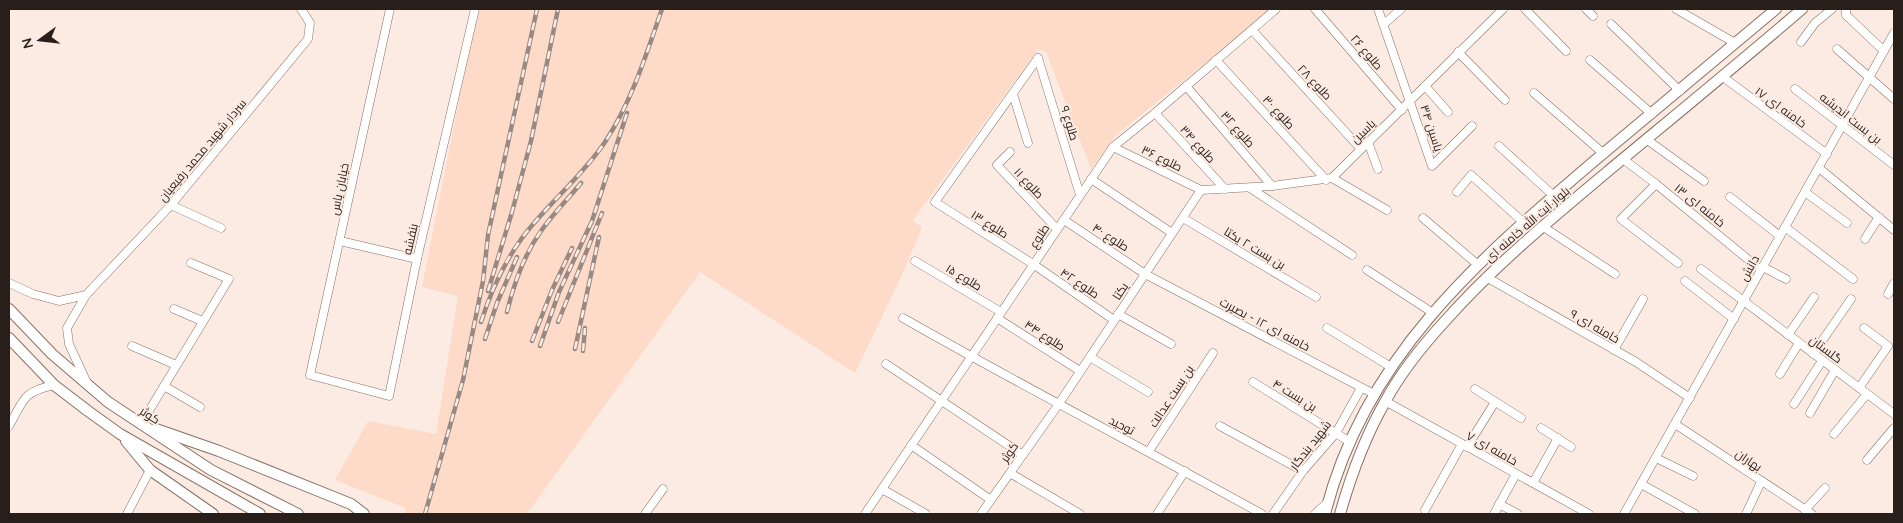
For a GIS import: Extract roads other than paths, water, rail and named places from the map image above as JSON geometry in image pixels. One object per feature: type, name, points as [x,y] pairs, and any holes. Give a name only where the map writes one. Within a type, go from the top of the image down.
[{"type":"main road","name":"بلوار آیت الله خامنه ای","points":[[1325,514],[1360,419],[1391,368],[1433,313],[1477,264],[1523,222],[1776,9]]},
{"type":"main road","name":"بلوار آیت الله خامنه ای","points":[[1340,514],[1364,443],[1385,401],[1427,341],[1486,277],[1542,226],[1723,77],[1802,9]]},
{"type":"main road","points":[[1664,104],[1676,116]]},
{"type":"main road","name":"کوثر","points":[[9,309],[52,354],[89,387],[141,424],[211,470],[298,514]]},
{"type":"main road","points":[[9,338],[54,385],[120,434],[260,514]]},
{"type":"main road","points":[[141,424],[219,451],[351,504],[364,514]]},
{"type":"main road","points":[[120,434],[150,470],[213,514]]},
{"type":"street","name":"سردار شهید محمد رفیعیان","points":[[89,387],[69,344],[67,328],[86,295],[171,205],[308,39],[310,23],[300,9]]},
{"type":"street","name":"خیابان یاس","points":[[310,375],[390,9]]},
{"type":"street","name":"بنفشه","points":[[310,375],[389,396],[417,258],[475,9]]},
{"type":"street","name":"طلوع","points":[[864,514],[1113,147],[1276,9]]},
{"type":"street","name":"طلوع ۲۶","points":[[1315,9],[1402,110]]},
{"type":"street","points":[[1378,9],[1411,100]]},
{"type":"street","points":[[1384,24],[1401,9]]},
{"type":"street","name":"یاسین","points":[[1329,179],[1504,9]]},
{"type":"street","points":[[1525,9],[1566,51]]},
{"type":"street","points":[[1586,9],[1593,16]]},
{"type":"street","points":[[1676,9],[1735,43]]},
{"type":"street","points":[[1801,42],[1815,23],[1832,9]]},
{"type":"street","points":[[1846,9],[1846,16],[1884,51]]},
{"type":"street","points":[[1610,24],[1680,91]]},
{"type":"street","name":"طلوع ۲۸","points":[[1252,30],[1361,148]]},
{"type":"street","name":"دانش","points":[[1624,514],[1842,125],[1894,36]]},
{"type":"street","points":[[1837,49],[1894,99]]},
{"type":"street","points":[[1458,52],[1505,100]]},
{"type":"street","name":"طلوع ۹","points":[[1012,94],[1038,58],[1080,195]]},
{"type":"street","name":"طلوع ۳۰","points":[[1216,60],[1329,179],[1387,210]]},
{"type":"street","points":[[1590,60],[1652,114]]},
{"type":"street","name":"خامنه ای ۱۷","points":[[1723,77],[1826,154]]},
{"type":"street","name":"طلوع ۳۲","points":[[1186,86],[1272,186]]},
{"type":"street","points":[[1425,86],[1448,112]]},
{"type":"street","name":"بن بست اندیشه","points":[[1795,89],[1894,165]]},
{"type":"street","points":[[1534,93],[1604,154]]},
{"type":"street","points":[[1012,94],[1028,143]]},
{"type":"street","name":"طلوع ۱۳","points":[[1012,94],[935,202],[1034,264]]},
{"type":"street","name":"یاسین ۳۴","points":[[1411,100],[1432,166],[1472,126]]},
{"type":"street","name":"طلوع ۳۴","points":[[1155,113],[1225,189]]},
{"type":"street","points":[[1646,139],[1704,181]]},
{"type":"street","points":[[1368,142],[1378,169]]},
{"type":"street","points":[[1499,146],[1554,196]]},
{"type":"street","name":"طلوع ۳۶","points":[[1113,147],[1201,190]]},
{"type":"street","name":"طلوع ۱۱","points":[[1010,152],[997,165],[1057,229]]},
{"type":"street","name":"خامنه ای ۱۳","points":[[1623,159],[1762,269],[1786,279]]},
{"type":"street","points":[[1818,168],[1894,230]]},
{"type":"street","points":[[1456,192],[1471,175],[1523,222]]},
{"type":"street","points":[[1091,179],[1172,233]]},
{"type":"street","points":[[1201,190],[1250,188],[1329,179]]},
{"type":"street","points":[[1656,184],[1621,219],[1678,263]]},
{"type":"street","points":[[1250,188],[1352,255]]},
{"type":"street","name":"یکتا","points":[[1058,405],[1201,190]]},
{"type":"street","points":[[1805,192],[1847,223]]},
{"type":"street","points":[[1730,198],[1780,236]]},
{"type":"street","points":[[171,205],[221,228]]},
{"type":"street","points":[[1865,239],[1879,217]]},
{"type":"street","name":"بن بست ۲ یکتا","points":[[1183,218],[1316,297]]},
{"type":"street","points":[[1423,218],[1477,264]]},
{"type":"street","name":"طلوع ۴۰","points":[[1064,220],[1145,274]]},
{"type":"street","points":[[1542,226],[1615,274]]},
{"type":"street","points":[[1785,227],[1853,279]]},
{"type":"street","points":[[340,241],[417,258]]},
{"type":"street","name":"طلوع ۱۵","points":[[915,261],[999,315]]},
{"type":"street","points":[[141,424],[229,279],[191,263]]},
{"type":"street","name":"طلوع ۴۲","points":[[1034,264],[1116,317],[1171,344]]},
{"type":"street","name":"گلستان","points":[[1701,269],[1894,414]]},
{"type":"street","points":[[1367,270],[1433,313]]},
{"type":"street","name":"خامنه ای ۱۲ - بصیرت","points":[[1145,274],[1374,394]]},
{"type":"street","name":"خامنه ای ۹","points":[[1486,277],[1614,350],[1690,398]]},
{"type":"street","points":[[1685,281],[1734,319]]},
{"type":"street","points":[[9,283],[33,294],[59,301],[86,295]]},
{"type":"street","points":[[1888,294],[1894,283]]},
{"type":"street","points":[[1788,335],[1814,297]]},
{"type":"street","points":[[1614,350],[1643,299]]},
{"type":"street","points":[[1813,354],[1850,299]]},
{"type":"street","points":[[174,308],[202,321]]},
{"type":"street","name":"طلوع ۴۴","points":[[999,315],[1080,371]]},
{"type":"street","name":"توحید","points":[[903,318],[1058,405],[1149,451],[1262,514]]},
{"type":"street","points":[[1327,328],[1391,368]]},
{"type":"street","points":[[1859,388],[1888,346],[1864,328]]},
{"type":"street","points":[[1780,374],[1799,343]]},
{"type":"street","points":[[132,346],[176,365]]},
{"type":"street","name":"بن بست عدالت","points":[[1149,451],[1213,353]]},
{"type":"street","points":[[1090,356],[1148,392]]},
{"type":"street","points":[[1794,404],[1822,361]]},
{"type":"street","points":[[886,364],[1023,455]]},
{"type":"street","points":[[1810,413],[1835,370]]},
{"type":"street","name":"بن بست ۴","points":[[1253,382],[1350,442]]},
{"type":"street","points":[[9,426],[26,397],[36,389],[54,385]]},
{"type":"street","points":[[164,386],[200,407]]},
{"type":"street","name":"شهید بندگار","points":[[1273,514],[1303,471],[1336,433],[1361,388]]},
{"type":"street","points":[[1475,390],[1520,418]]},
{"type":"street","points":[[1834,434],[1867,394]]},
{"type":"street","name":"خامنه ای ۷","points":[[1385,401],[1589,514]]},
{"type":"street","points":[[1425,510],[1464,446],[1495,402]]},
{"type":"street","name":"کوثر","points":[[981,514],[1058,405]]},
{"type":"street","name":"بهاران","points":[[1675,424],[1808,512]]},
{"type":"street","points":[[1220,426],[1303,471]]},
{"type":"street","points":[[1541,428],[1571,447]]},
{"type":"street","points":[[1867,460],[1894,428]]},
{"type":"street","points":[[1533,483],[1558,438]]},
{"type":"street","points":[[911,445],[991,500]]},
{"type":"street","points":[[1656,458],[1693,476]]},
{"type":"street","points":[[127,514],[150,470]]},
{"type":"street","points":[[1157,514],[1185,471]]},
{"type":"street","points":[[1010,473],[1080,514]]},
{"type":"street","points":[[1494,514],[1516,474]]},
{"type":"street","points":[[1746,514],[1761,482]]},
{"type":"street","points":[[1641,484],[1695,514]]},
{"type":"street","points":[[1808,512],[1825,488]]},
{"type":"street","points":[[645,514],[663,489]]},
{"type":"street","points":[[882,489],[926,514]]},
{"type":"street","points":[[1315,514],[1328,502]]},
{"type":"street","points":[[1500,504],[1518,514]]},
{"type":"railway","points":[[425,514],[463,380],[483,281],[488,235],[537,9]]},
{"type":"railway","points":[[488,291],[531,141],[558,9]]},
{"type":"railway","points":[[481,322],[503,269],[517,245],[535,222],[589,163],[615,126],[638,77],[662,9]]},
{"type":"railway","points":[[540,346],[559,292],[592,221],[627,113]]},
{"type":"railway","points":[[507,312],[520,270],[535,240],[550,219],[581,183]]},
{"type":"railway","points":[[558,322],[602,213]]},
{"type":"railway","points":[[575,349],[599,237]]},
{"type":"railway","points":[[532,341],[552,290],[572,248]]},
{"type":"railway","points":[[485,339],[497,303],[517,257]]},
{"type":"railway","points":[[583,351],[585,328]]}]
